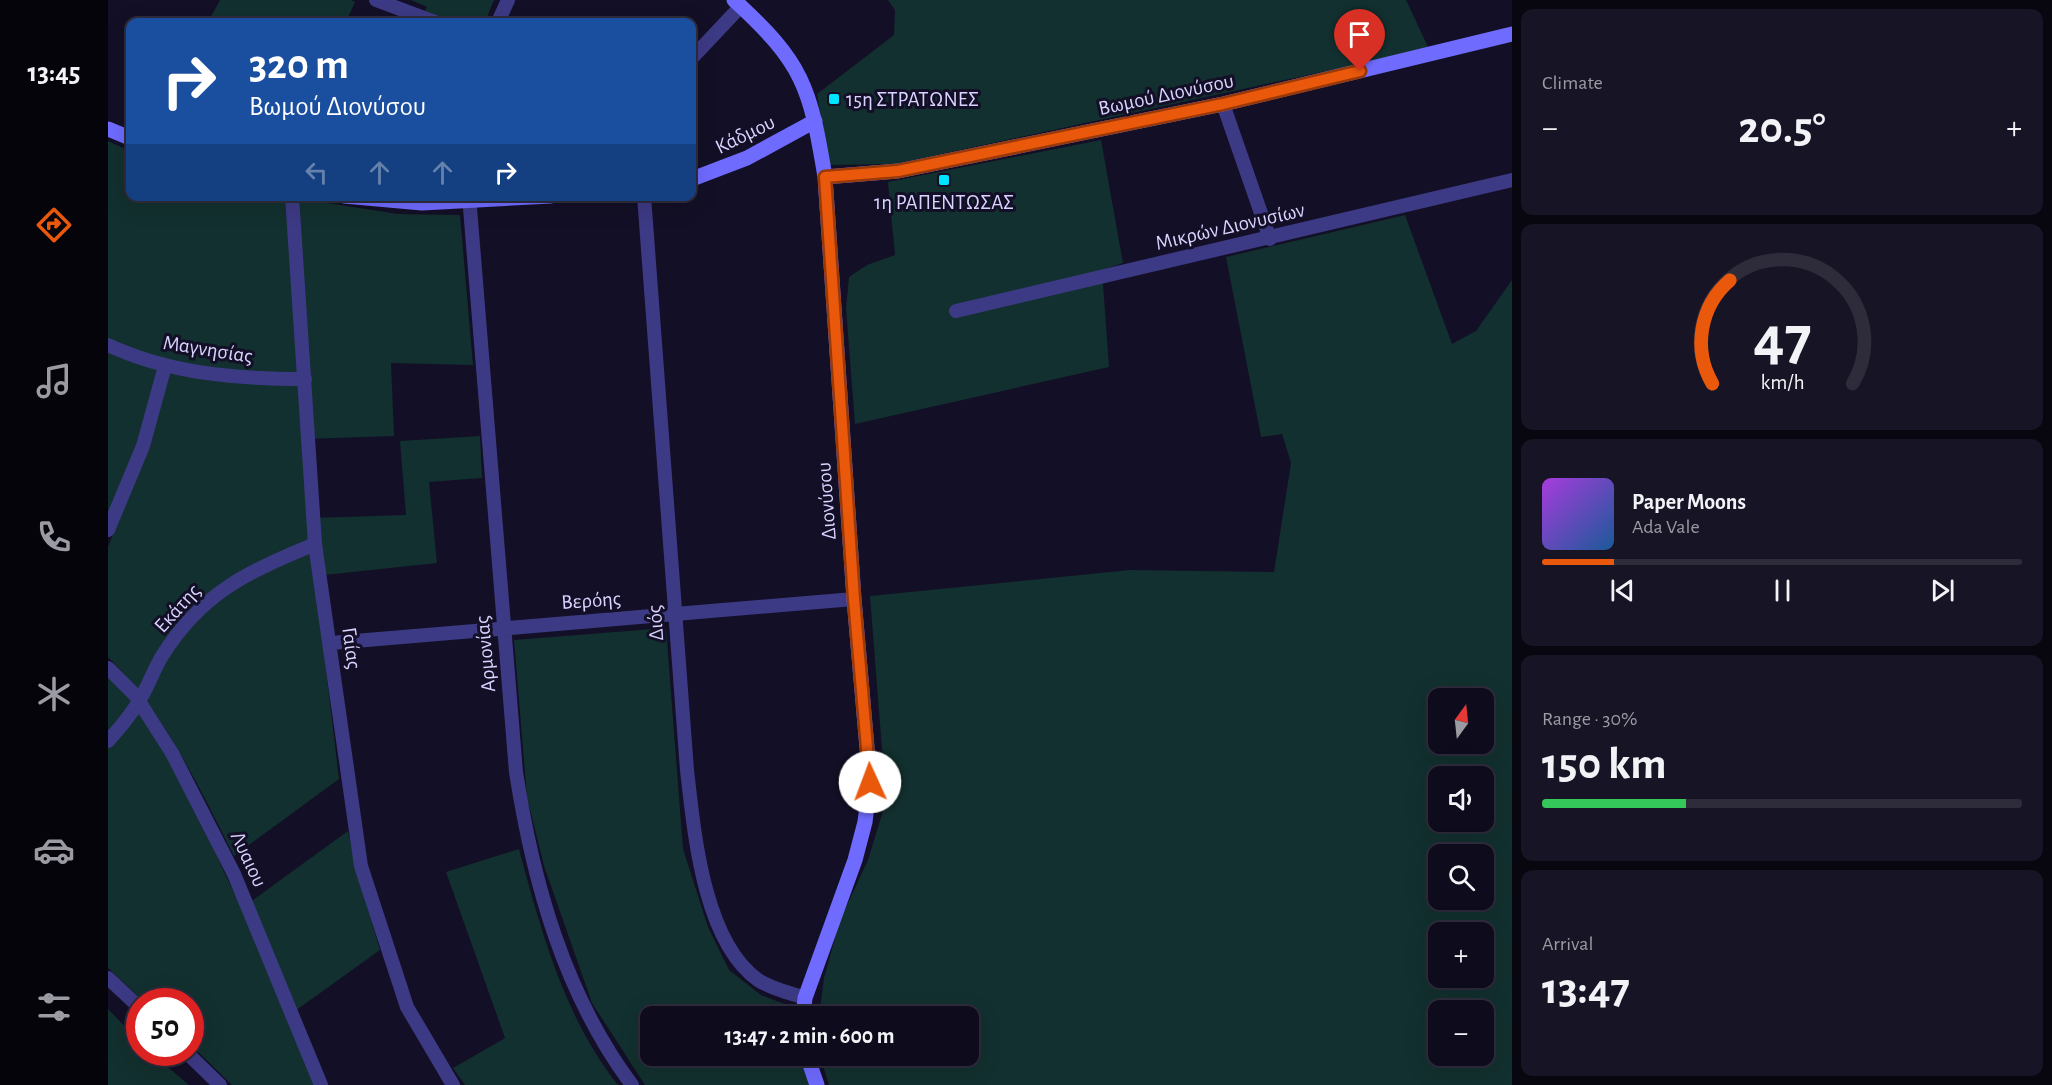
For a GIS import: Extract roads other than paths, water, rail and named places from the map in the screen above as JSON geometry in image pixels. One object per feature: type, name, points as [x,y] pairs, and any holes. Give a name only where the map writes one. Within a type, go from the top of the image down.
[{"type":"main road","name":"Διονύσου","points":[[737,3],[774,38],[792,62],[808,92],[825,177],[854,599],[870,760],[869,803],[855,860],[805,1006]]},
{"type":"main road","name":"Βωμού Διονύσου","points":[[825,177],[898,171],[1223,104],[1512,34]]},
{"type":"main road","name":"Κάδμου","points":[[696,177],[747,158],[815,121]]},
{"type":"main road","points":[[108,129],[126,136]]},
{"type":"main road","points":[[382,201],[416,201]]},
{"type":"main road","points":[[810,1066],[817,1085]]},
{"type":"street","points":[[376,0],[424,18]]},
{"type":"street","points":[[500,18],[508,0]]},
{"type":"street","points":[[696,53],[737,3]]},
{"type":"street","points":[[1223,104],[1270,239]]},
{"type":"street","name":"Μικρών Διονυσίων","points":[[956,311],[1270,239],[1512,180]]},
{"type":"street","name":"Γαίας","points":[[292,201],[315,544],[331,643],[361,866],[407,1007],[453,1085]]},
{"type":"street","name":"Αρμονίας","points":[[469,201],[516,772],[534,867],[549,922],[582,1002],[632,1085]]},
{"type":"street","name":"Διός","points":[[644,201],[675,615],[695,842],[720,930],[738,959],[758,979],[806,998]]},
{"type":"street","name":"Μαγνησίας","points":[[108,345],[165,366],[242,379],[305,379]]},
{"type":"street","points":[[108,530],[143,446],[165,366]]},
{"type":"street","name":"Εκάτης","points":[[108,741],[139,701],[162,657],[184,627],[209,600],[242,576],[315,544]]},
{"type":"street","name":"Βερόης","points":[[331,643],[854,599]]},
{"type":"street","name":"Λυαιου","points":[[108,668],[139,701],[172,753],[234,874],[321,1085]]},
{"type":"street","points":[[108,978],[126,995]]},
{"type":"street","points":[[200,1066],[220,1085]]},
{"type":"place","name":"15η ΣΤΡΑΤΩΝΕΣ","points":[[834,99]]},
{"type":"place","name":"1η ΡΑΠΕΝΤΩΣΑΣ","points":[[944,180]]}]
